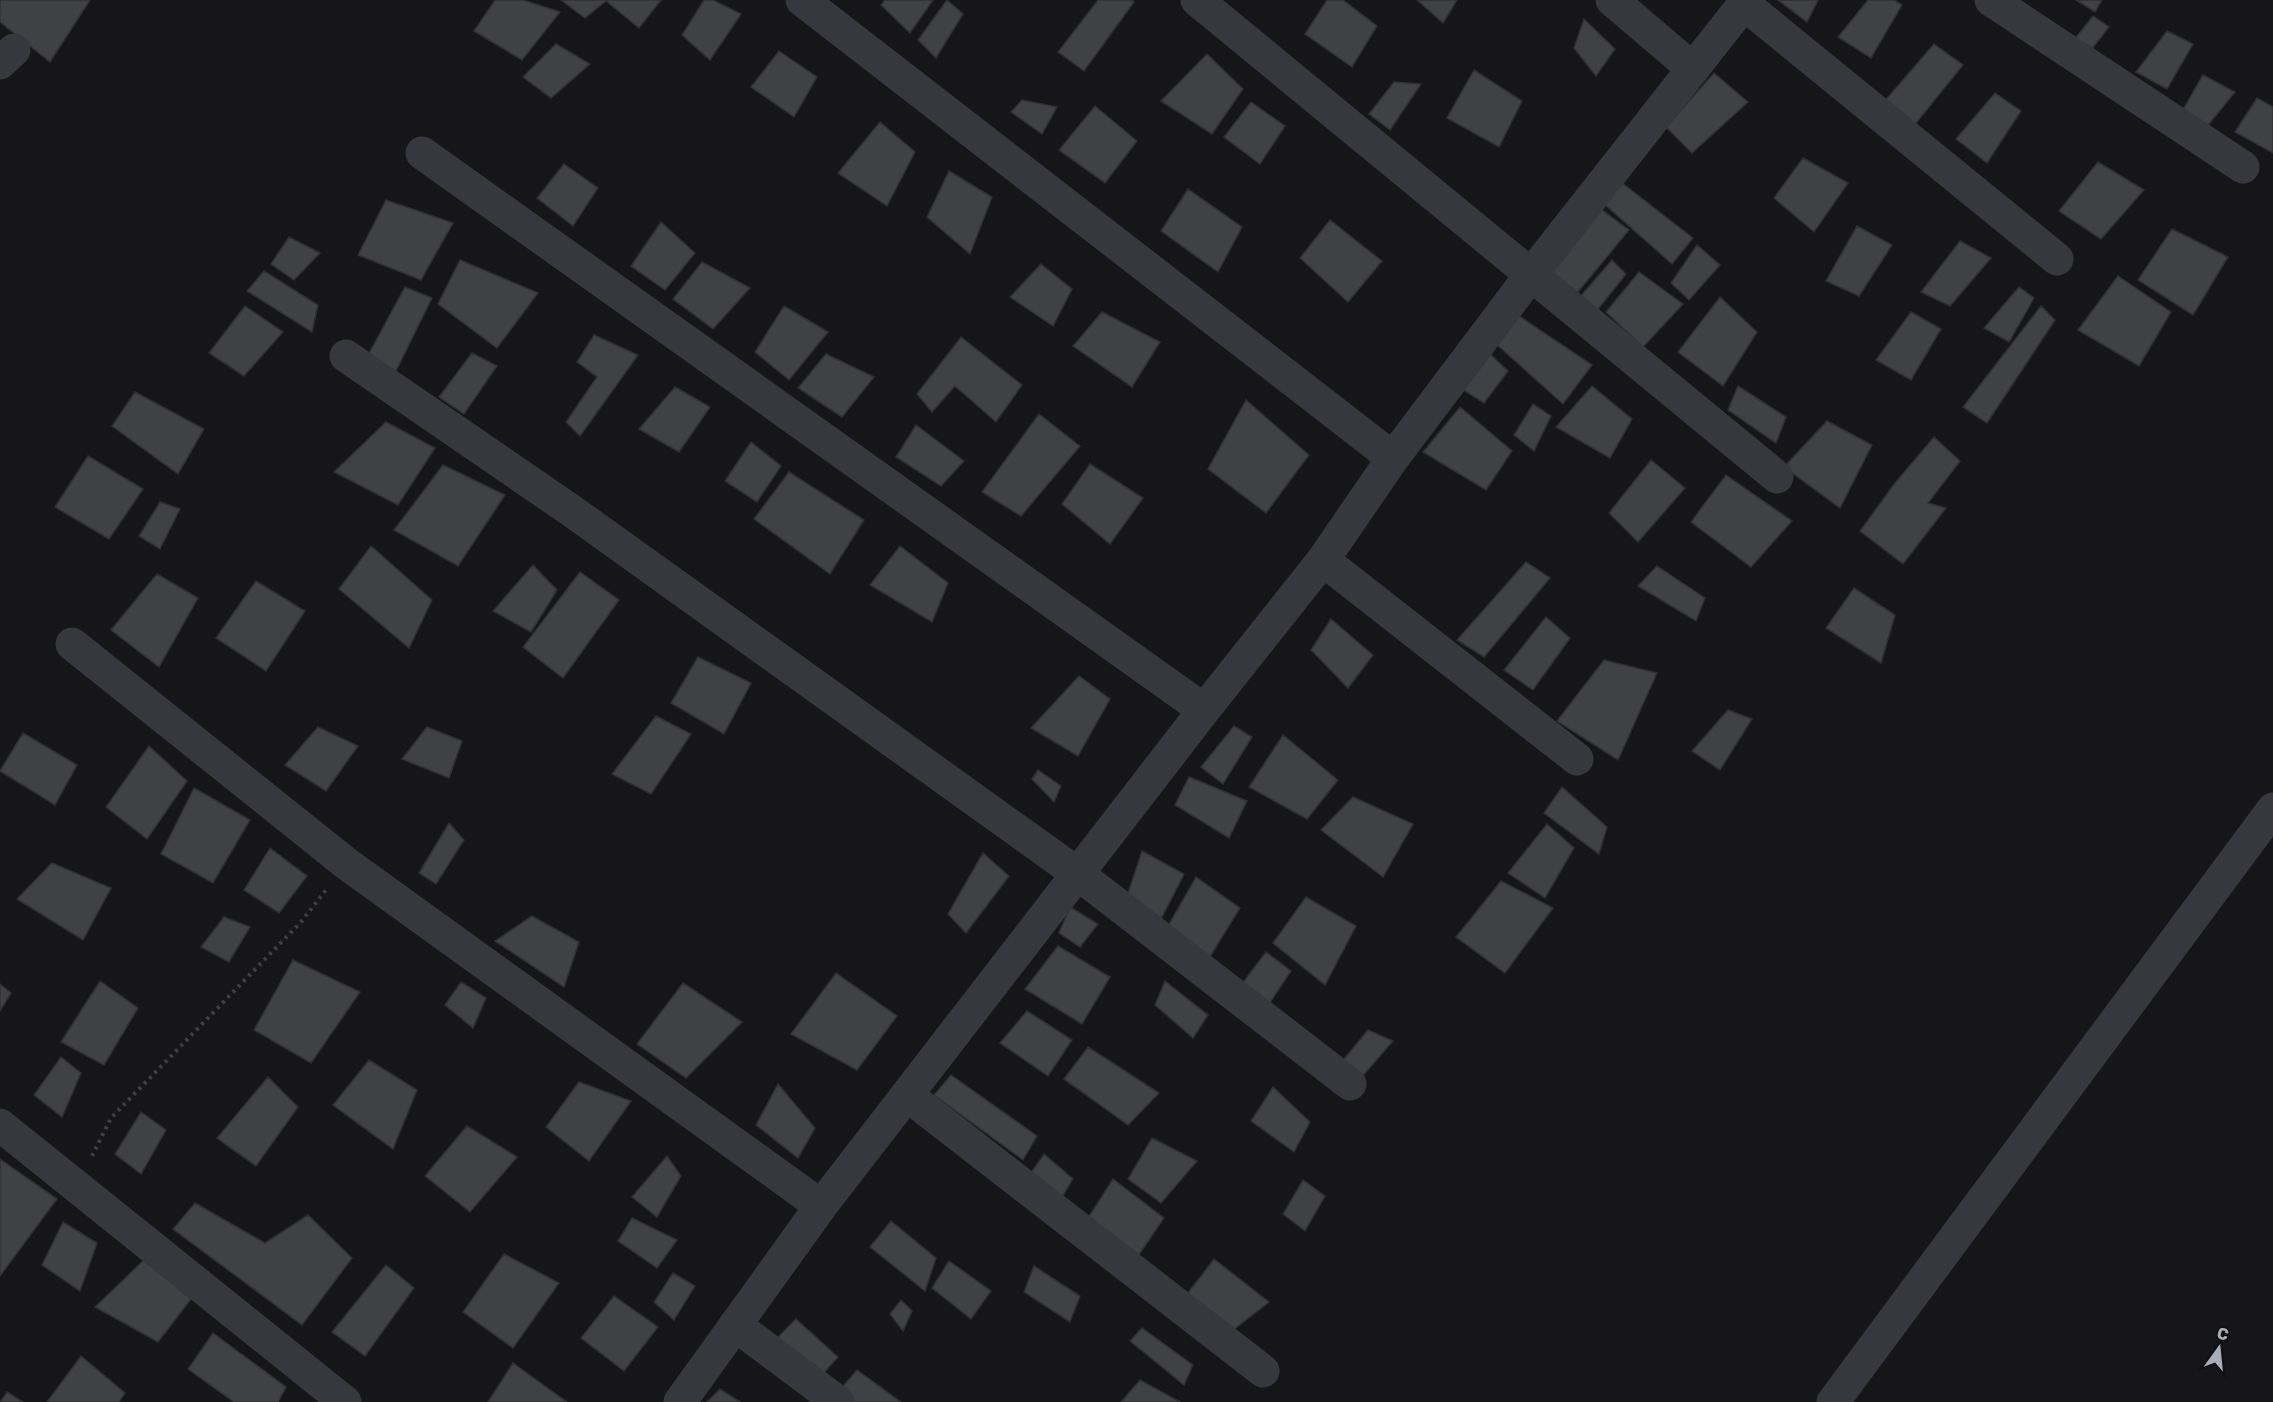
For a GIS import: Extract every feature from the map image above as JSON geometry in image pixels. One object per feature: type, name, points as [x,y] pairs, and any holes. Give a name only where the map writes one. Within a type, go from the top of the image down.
[{"type":"street","points":[[802,0],[1393,459]]},
{"type":"street","points":[[1197,0],[1777,477]]},
{"type":"street","points":[[1612,0],[1693,69]]},
{"type":"street","points":[[1990,0],[2242,166]]},
{"type":"street","points":[[680,1402],[821,1206],[1204,710],[1323,560],[1393,459],[1530,276],[1746,2],[2057,259]]},
{"type":"street","points":[[422,153],[1204,710]]},
{"type":"street","points":[[346,356],[569,509],[1078,874],[1350,1084]]},
{"type":"street","points":[[1323,560],[1577,759]]},
{"type":"street","points":[[72,644],[346,864],[821,1206]]},
{"type":"street","points":[[1833,1402],[2273,809]]},
{"type":"street","points":[[907,1095],[1263,1371]]},
{"type":"street","points":[[0,1125],[345,1402]]},
{"type":"street","points":[[735,1325],[838,1402]]},
{"type":"path","points":[[76,1186],[111,1118],[300,923],[346,864]]},
{"type":"building","points":[[0,0],[90,0],[50,62],[0,22]]},
{"type":"building","points":[[495,0],[523,0],[560,12],[522,60],[474,31]]},
{"type":"building","points":[[561,0],[661,0],[639,28],[606,1],[585,18]]},
{"type":"building","points":[[704,0],[713,0],[741,14],[710,60],[682,35]]},
{"type":"building","points":[[885,0],[933,0],[910,33],[881,5]]},
{"type":"building","points":[[947,0],[963,14],[936,58],[918,40]]},
{"type":"building","points":[[1098,0],[1132,0],[1134,2],[1084,71],[1058,52]]},
{"type":"building","points":[[1327,0],[1343,0],[1377,26],[1352,67],[1305,34]]},
{"type":"building","points":[[1417,0],[1457,0],[1443,23]]},
{"type":"building","points":[[1778,0],[1818,0],[1807,22]]},
{"type":"building","points":[[1868,0],[1894,0],[1902,5],[1871,58],[1838,37]]},
{"type":"building","points":[[2076,0],[2102,0],[2095,12]]},
{"type":"building","points":[[2093,16],[2109,27],[2088,54],[2070,45]]},
{"type":"building","points":[[1584,19],[1615,49],[1596,76],[1574,48]]},
{"type":"building","points":[[2167,31],[2193,44],[2167,89],[2136,72]]},
{"type":"building","points":[[556,44],[590,64],[551,98],[523,77]]},
{"type":"building","points":[[1934,44],[1963,65],[1912,128],[1883,103]]},
{"type":"building","points":[[779,51],[817,77],[794,117],[751,87]]},
{"type":"building","points":[[1207,54],[1243,89],[1212,134],[1161,101]]},
{"type":"building","points":[[1474,70],[1522,101],[1499,147],[1447,118]]},
{"type":"building","points":[[1714,73],[1748,102],[1692,153],[1666,127]]},
{"type":"building","points":[[2203,75],[2235,92],[2205,129],[2180,115]]},
{"type":"building","points":[[1394,82],[1421,84],[1390,130],[1369,114]]},
{"type":"building","points":[[1995,93],[2021,111],[1987,163],[1956,139]]},
{"type":"building","points":[[2257,98],[2273,107],[2273,153],[2235,132]]},
{"type":"building","points":[[1022,100],[1057,107],[1042,134],[1011,112]]},
{"type":"building","points":[[1251,102],[1285,126],[1260,164],[1224,137]]},
{"type":"building","points":[[1095,106],[1137,141],[1105,183],[1059,150]]},
{"type":"building","points":[[880,122],[915,152],[887,206],[838,173]]},
{"type":"building","points":[[1803,158],[1848,183],[1814,232],[1774,198]]},
{"type":"building","points":[[2098,162],[2144,190],[2101,239],[2059,211]]},
{"type":"building","points":[[564,164],[598,188],[573,226],[537,198]]},
{"type":"building","points":[[949,171],[992,197],[970,254],[927,217]]},
{"type":"building","points":[[1617,179],[1693,238],[1672,264],[1602,202]]},
{"type":"building","points":[[1188,189],[1242,227],[1218,272],[1161,231]]},
{"type":"building","points":[[386,200],[453,223],[421,280],[358,255]]},
{"type":"building","points":[[1598,207],[1629,230],[1573,298],[1544,273]]},
{"type":"building","points":[[1330,220],[1382,261],[1348,302],[1300,258]]},
{"type":"building","points":[[661,222],[695,253],[665,290],[631,266]]},
{"type":"building","points":[[1857,226],[1892,245],[1859,296],[1826,281]]},
{"type":"building","points":[[2172,229],[2228,257],[2193,315],[2138,280]]},
{"type":"building","points":[[289,237],[320,253],[294,280],[271,264]]},
{"type":"building","points":[[1960,241],[1991,258],[1950,306],[1921,292]]},
{"type":"building","points":[[1697,245],[1720,265],[1689,300],[1671,283]]},
{"type":"building","points":[[460,260],[538,293],[497,348],[438,304]]},
{"type":"building","points":[[1612,260],[1626,274],[1595,313],[1579,298]]},
{"type":"building","points":[[702,262],[750,288],[713,329],[673,299]]},
{"type":"building","points":[[1041,264],[1072,289],[1053,326],[1010,297]]},
{"type":"building","points":[[264,271],[318,305],[312,332],[247,291]]},
{"type":"building","points":[[1639,272],[1683,304],[1643,347],[1606,312]]},
{"type":"building","points":[[2118,276],[2171,312],[2139,366],[2078,330]]},
{"type":"building","points":[[405,287],[432,298],[396,371],[366,359]]},
{"type":"building","points":[[2019,287],[2034,298],[2009,342],[1984,328]]},
{"type":"building","points":[[1720,297],[1757,332],[1723,386],[1678,352]]},
{"type":"building","points":[[245,306],[283,332],[244,376],[209,353]]},
{"type":"building","points":[[784,306],[828,332],[789,380],[755,352]]},
{"type":"building","points":[[2041,306],[2055,320],[1987,423],[1963,407]]},
{"type":"building","points":[[1102,312],[1160,342],[1132,387],[1073,346]]},
{"type":"building","points":[[1911,312],[1941,329],[1911,380],[1876,360]]},
{"type":"building","points":[[1516,314],[1592,365],[1563,404],[1495,343]]},
{"type":"building","points":[[594,335],[638,355],[580,436],[566,422],[597,377],[577,362]]},
{"type":"building","points":[[961,337],[1022,385],[996,422],[955,386],[932,412],[917,394]]},
{"type":"building","points":[[1488,352],[1508,371],[1484,403],[1462,389]]},
{"type":"building","points":[[472,353],[497,366],[464,414],[439,397]]},
{"type":"building","points":[[826,354],[874,377],[842,417],[798,388]]},
{"type":"building","points":[[1592,386],[1632,419],[1610,458],[1556,427]]},
{"type":"building","points":[[1738,386],[1786,417],[1776,443],[1728,410]]},
{"type":"building","points":[[675,387],[710,407],[679,452],[639,429]]},
{"type":"building","points":[[135,392],[204,429],[178,474],[112,426]]},
{"type":"building","points":[[1246,400],[1309,455],[1266,513],[1208,469]]},
{"type":"building","points":[[1533,404],[1551,416],[1534,451],[1514,435]]},
{"type":"building","points":[[1460,407],[1512,451],[1486,490],[1423,452]]},
{"type":"building","points":[[1039,414],[1080,446],[1021,516],[982,492]]},
{"type":"building","points":[[1827,421],[1872,445],[1840,508],[1784,467]]},
{"type":"building","points":[[386,422],[435,448],[398,505],[334,472]]},
{"type":"building","points":[[916,425],[964,461],[941,486],[896,457]]},
{"type":"building","points":[[1934,437],[1960,461],[1928,503],[1946,508],[1903,564],[1860,531],[1895,483]]},
{"type":"building","points":[[751,442],[781,466],[757,502],[725,481]]},
{"type":"building","points":[[88,456],[143,489],[109,539],[55,507]]},
{"type":"building","points":[[1651,460],[1685,488],[1638,542],[1609,513]]},
{"type":"building","points":[[1090,464],[1143,498],[1110,544],[1062,504]]},
{"type":"building","points":[[443,465],[505,495],[458,566],[394,530]]},
{"type":"building","points":[[789,472],[864,520],[830,574],[754,519]]},
{"type":"building","points":[[1726,475],[1792,521],[1751,567],[1691,522]]},
{"type":"building","points":[[160,502],[180,509],[160,549],[139,536]]},
{"type":"building","points":[[371,546],[432,600],[409,648],[339,589]]},
{"type":"building","points":[[900,546],[948,583],[932,622],[870,585]]},
{"type":"building","points":[[1526,562],[1550,578],[1484,657],[1457,640]]},
{"type":"building","points":[[533,565],[557,590],[531,632],[493,611]]},
{"type":"building","points":[[1657,566],[1705,598],[1696,621],[1638,586]]},
{"type":"building","points":[[580,572],[619,600],[563,678],[523,647]]},
{"type":"building","points":[[157,574],[198,598],[159,667],[111,630]]},
{"type":"building","points":[[256,581],[305,611],[266,671],[216,638]]},
{"type":"building","points":[[1854,588],[1895,615],[1881,663],[1826,628]]},
{"type":"building","points":[[1546,617],[1570,638],[1533,690],[1504,670]]},
{"type":"building","points":[[1331,619],[1373,655],[1348,688],[1311,650]]},
{"type":"building","points":[[698,657],[751,683],[724,734],[671,703]]},
{"type":"building","points":[[1604,660],[1657,673],[1618,760],[1557,721]]},
{"type":"building","points":[[1079,676],[1110,699],[1078,756],[1031,728]]},
{"type":"building","points":[[1728,710],[1752,719],[1720,770],[1692,751]]},
{"type":"building","points":[[656,716],[691,734],[651,794],[612,774]]},
{"type":"building","points":[[1234,726],[1252,737],[1223,784],[1201,767]]},
{"type":"building","points":[[318,727],[358,746],[326,791],[285,765]]},
{"type":"building","points":[[427,727],[462,741],[449,778],[402,759]]},
{"type":"building","points":[[23,733],[77,765],[55,805],[0,771]]},
{"type":"building","points":[[1283,735],[1338,780],[1307,819],[1249,787]]},
{"type":"building","points":[[149,746],[187,781],[147,839],[106,807]]},
{"type":"building","points":[[1038,770],[1061,786],[1054,802],[1032,779]]},
{"type":"building","points":[[1189,777],[1247,801],[1229,838],[1175,805]]},
{"type":"building","points":[[1562,787],[1607,827],[1599,854],[1544,813]]},
{"type":"building","points":[[194,788],[250,820],[213,883],[161,854]]},
{"type":"building","points":[[1353,797],[1413,824],[1383,877],[1321,830]]},
{"type":"building","points":[[449,823],[464,840],[436,884],[419,873]]},
{"type":"building","points":[[1547,824],[1574,848],[1545,898],[1508,873]]},
{"type":"building","points":[[270,848],[307,876],[279,913],[244,890]]},
{"type":"building","points":[[1142,851],[1184,874],[1160,921],[1127,896]]},
{"type":"building","points":[[983,853],[1009,876],[966,933],[948,914]]},
{"type":"building","points":[[52,863],[111,888],[83,940],[17,899]]},
{"type":"building","points":[[1196,877],[1240,908],[1208,960],[1167,928]]},
{"type":"building","points":[[1501,881],[1553,908],[1505,973],[1456,937]]},
{"type":"building","points":[[1306,897],[1356,926],[1325,985],[1273,943]]},
{"type":"building","points":[[1070,907],[1098,924],[1080,947],[1059,933]]},
{"type":"building","points":[[532,916],[579,942],[564,987],[495,941]]},
{"type":"building","points":[[224,917],[250,927],[229,962],[201,947]]},
{"type":"building","points":[[1058,946],[1110,977],[1082,1024],[1025,989]]},
{"type":"building","points":[[1266,952],[1291,971],[1265,1010],[1241,985]]},
{"type":"building","points":[[293,960],[360,992],[311,1063],[254,1030]]},
{"type":"building","points":[[836,973],[897,1016],[857,1070],[791,1034]]},
{"type":"building","points":[[100,981],[138,1008],[104,1065],[61,1042]]},
{"type":"building","points":[[1165,981],[1208,1015],[1193,1038],[1155,1005]]},
{"type":"building","points":[[461,982],[486,998],[473,1028],[445,1005]]},
{"type":"building","points":[[683,983],[742,1022],[686,1078],[637,1044]]},
{"type":"building","points":[[0,984],[11,993],[0,1011]]},
{"type":"building","points":[[1027,1011],[1072,1040],[1048,1076],[1000,1043]]},
{"type":"building","points":[[1368,1030],[1393,1041],[1360,1079],[1340,1064]]},
{"type":"building","points":[[1088,1047],[1159,1093],[1128,1125],[1064,1079]]},
{"type":"building","points":[[61,1057],[81,1073],[62,1117],[34,1095]]},
{"type":"building","points":[[369,1060],[417,1090],[393,1149],[333,1105]]},
{"type":"building","points":[[951,1075],[1037,1136],[1023,1160],[934,1095]]},
{"type":"building","points":[[268,1077],[298,1107],[256,1166],[217,1138]]},
{"type":"building","points":[[579,1082],[631,1101],[589,1161],[546,1127]]},
{"type":"building","points":[[778,1084],[815,1128],[798,1158],[756,1125]]},
{"type":"building","points":[[1273,1087],[1310,1122],[1294,1152],[1251,1121]]},
{"type":"building","points":[[141,1112],[166,1130],[141,1174],[115,1154]]},
{"type":"building","points":[[467,1126],[517,1157],[470,1212],[425,1176]]},
{"type":"building","points":[[1152,1138],[1197,1161],[1161,1203],[1128,1179]]},
{"type":"building","points":[[1044,1154],[1073,1179],[1059,1202],[1026,1180]]},
{"type":"building","points":[[667,1156],[681,1176],[657,1217],[632,1197]]},
{"type":"building","points":[[0,1159],[57,1199],[0,1276]]},
{"type":"building","points":[[1113,1179],[1164,1218],[1134,1262],[1084,1224]]},
{"type":"building","points":[[1303,1180],[1325,1196],[1305,1231],[1283,1214]]},
{"type":"building","points":[[195,1203],[265,1243],[308,1215],[352,1258],[302,1325],[173,1229]]},
{"type":"building","points":[[632,1218],[677,1240],[657,1268],[618,1241]]},
{"type":"building","points":[[891,1221],[936,1258],[925,1291],[870,1247]]},
{"type":"building","points":[[63,1222],[97,1243],[80,1291],[42,1265]]},
{"type":"building","points":[[504,1254],[559,1283],[513,1348],[463,1312]]},
{"type":"building","points":[[1214,1259],[1269,1302],[1228,1334],[1185,1297]]},
{"type":"building","points":[[144,1260],[191,1299],[158,1342],[95,1307]]},
{"type":"building","points":[[949,1261],[991,1291],[971,1319],[932,1288]]},
{"type":"building","points":[[386,1265],[414,1288],[365,1356],[332,1332]]},
{"type":"building","points":[[1034,1266],[1080,1296],[1070,1322],[1024,1292]]},
{"type":"building","points":[[673,1273],[695,1286],[674,1320],[654,1302]]},
{"type":"building","points":[[614,1296],[658,1327],[624,1371],[581,1338]]},
{"type":"building","points":[[901,1300],[912,1311],[903,1331],[890,1314]]},
{"type":"building","points":[[796,1319],[838,1357],[819,1378],[772,1343]]},
{"type":"building","points":[[1142,1328],[1193,1365],[1184,1385],[1130,1341]]},
{"type":"building","points":[[213,1333],[286,1387],[278,1402],[234,1402],[188,1369]]},
{"type":"building","points":[[81,1356],[125,1393],[119,1402],[47,1402]]},
{"type":"building","points":[[513,1363],[567,1402],[488,1402]]},
{"type":"building","points":[[857,1370],[901,1402],[853,1402],[839,1391]]},
{"type":"building","points":[[1140,1380],[1180,1402],[1121,1402]]},
{"type":"building","points":[[720,1389],[740,1402],[707,1402]]},
{"type":"building","points":[[7,1392],[23,1402],[0,1402]]}]
